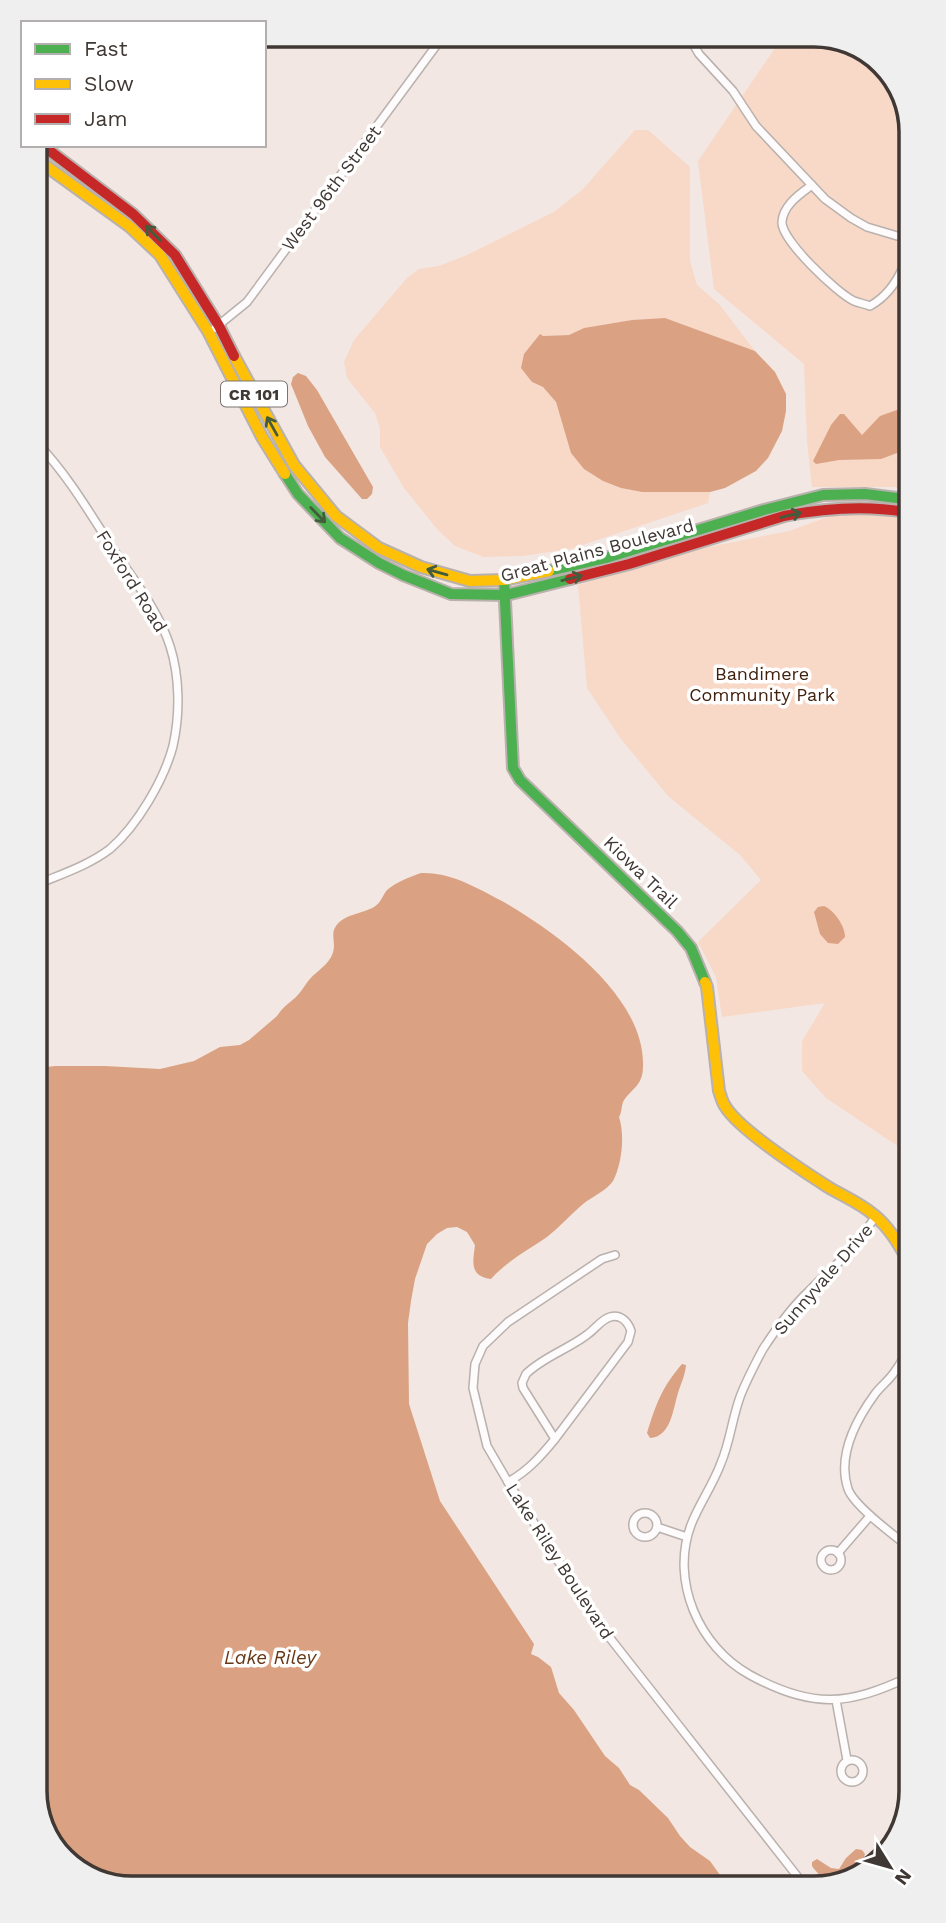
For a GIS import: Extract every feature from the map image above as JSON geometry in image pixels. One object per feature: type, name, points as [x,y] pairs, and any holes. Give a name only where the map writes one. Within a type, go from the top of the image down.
[{"type":"main road","name":"Great Plains Boulevard","points":[[47,149],[133,214],[175,255],[219,326],[294,465],[336,516],[379,548],[421,567],[470,581],[504,580],[606,558],[823,495],[866,494],[899,498]]},
{"type":"main road","name":"Great Plains Boulevard","points":[[47,167],[129,226],[160,255],[208,331],[262,437],[298,494],[340,538],[379,563],[439,590],[451,594],[506,594],[629,564],[808,511],[842,506],[880,506],[899,511]]},
{"type":"main road","name":"Kiowa Trail","points":[[504,580],[513,768],[526,788],[677,930],[691,948],[707,987],[719,1091],[725,1106],[761,1140],[828,1187],[876,1216],[899,1243]]},
{"type":"street","name":"West 96th Street","points":[[208,331],[219,326],[247,302],[435,47]]},
{"type":"street","points":[[695,47],[733,91],[755,126],[825,199],[867,228],[899,237]]},
{"type":"street","points":[[811,185],[794,199],[783,213],[782,225],[788,239],[816,270],[852,300],[870,306],[885,295],[899,276]]},
{"type":"street","name":"Foxford Road","points":[[47,454],[84,503],[159,617],[171,648],[177,684],[178,718],[172,748],[161,776],[132,826],[109,849],[81,866],[47,880]]},
{"type":"street","name":"Sunnyvale Drive","points":[[876,1216],[857,1243],[807,1293],[763,1350],[740,1398],[722,1461],[691,1524],[683,1563],[689,1599],[698,1623],[722,1655],[744,1672],[773,1688],[796,1695],[836,1700],[869,1693],[899,1681]]},
{"type":"street","name":"Lake Riley Boulevard","points":[[615,1255],[602,1259],[515,1317],[483,1346],[475,1364],[473,1388],[487,1446],[595,1619],[797,1876]]},
{"type":"street","points":[[508,1482],[522,1475],[531,1466],[555,1438],[628,1342],[631,1331],[622,1318],[607,1317],[587,1335],[526,1374],[523,1388],[555,1438]]},
{"type":"street","points":[[899,1365],[894,1374],[876,1392],[862,1415],[852,1433],[844,1463],[848,1491],[870,1516],[899,1539]]},
{"type":"street","points":[[838,1553],[870,1516]]},
{"type":"street","points":[[657,1527],[687,1536]]},
{"type":"street","points":[[836,1700],[847,1760]]},
{"type":"green space","points":[[776,47],[819,47],[846,54],[874,72],[887,90],[897,116],[899,132],[899,488],[812,487],[804,364],[714,289],[698,161]]},
{"type":"green space","points":[[635,130],[648,130],[690,167],[690,261],[697,285],[719,304],[755,351],[665,318],[632,320],[584,328],[569,335],[543,336],[531,382],[543,387],[556,402],[561,418],[603,481],[642,492],[710,492],[708,503],[570,549],[522,556],[484,557],[455,546],[437,529],[404,488],[380,447],[380,429],[375,413],[347,378],[344,362],[354,340],[407,278],[419,269],[439,266],[467,255],[554,212],[583,189]]},
{"type":"green space","name":"Bandimere Community Park","points":[[833,515],[887,515],[899,519],[899,1147],[826,1098],[802,1071],[802,1041],[825,1003],[722,1017],[716,977],[698,942],[761,880],[740,855],[668,796],[621,739],[587,688],[578,585],[703,548],[789,531]]},
{"type":"water","points":[[665,318],[755,351],[775,372],[786,394],[782,431],[768,458],[756,471],[725,488],[710,492],[642,492],[603,481],[584,469],[571,453],[556,402],[543,387],[532,382],[521,368],[524,354],[540,334],[569,335],[584,328]]},
{"type":"water","points":[[298,373],[306,376],[317,390],[373,487],[372,494],[367,499],[362,499],[325,457],[308,426],[291,384]]},
{"type":"water","points":[[899,409],[899,452],[881,459],[839,460],[816,464],[813,461],[831,425],[840,414],[844,414],[862,435],[880,416]]},
{"type":"water","name":"Lake Riley","points":[[421,873],[443,875],[483,891],[524,914],[571,948],[594,969],[614,991],[640,1040],[643,1066],[641,1079],[623,1102],[619,1117],[622,1149],[619,1166],[610,1184],[583,1204],[552,1233],[511,1261],[491,1279],[479,1275],[476,1271],[473,1262],[475,1245],[467,1232],[457,1227],[447,1228],[427,1244],[415,1279],[408,1323],[409,1404],[440,1501],[534,1644],[531,1654],[551,1667],[559,1693],[605,1756],[619,1768],[630,1785],[639,1790],[668,1818],[690,1847],[710,1861],[721,1876],[127,1876],[95,1867],[76,1855],[54,1823],[47,1791],[47,1067],[160,1069],[194,1061],[220,1047],[240,1045],[277,1016],[330,959],[334,948],[333,934],[339,922],[374,907],[387,890]]},
{"type":"water","points":[[824,906],[835,915],[843,928],[845,937],[838,944],[828,943],[820,934],[814,912],[818,907]]},
{"type":"water","points":[[682,1364],[686,1365],[685,1373],[667,1428],[663,1433],[650,1438],[647,1433],[657,1404],[669,1380]]},
{"type":"water","points":[[855,1850],[855,1864],[830,1874],[819,1875],[812,1862],[817,1859],[831,1868],[839,1869]]},
{"type":"traffic: fast","points":[[285,474],[298,494],[340,538],[379,563],[451,594],[506,595],[570,579]]},
{"type":"traffic: fast","points":[[549,571],[606,558],[823,495],[865,494],[899,498]]},
{"type":"traffic: fast","points":[[504,580],[513,768],[520,780],[677,931],[691,948],[705,982]]},
{"type":"traffic: slow","points":[[47,167],[129,226],[160,255],[208,331],[262,437],[285,474]]},
{"type":"traffic: slow","points":[[234,356],[294,465],[336,516],[379,548],[421,567],[470,581],[504,580],[549,571]]},
{"type":"traffic: slow","points":[[705,982],[719,1091],[732,1116],[772,1150],[874,1215],[899,1245]]},
{"type":"traffic: jam","points":[[47,149],[133,214],[175,255],[219,326],[234,356]]},
{"type":"traffic: jam","points":[[570,579],[629,564],[784,516],[845,508],[899,511]]}]
